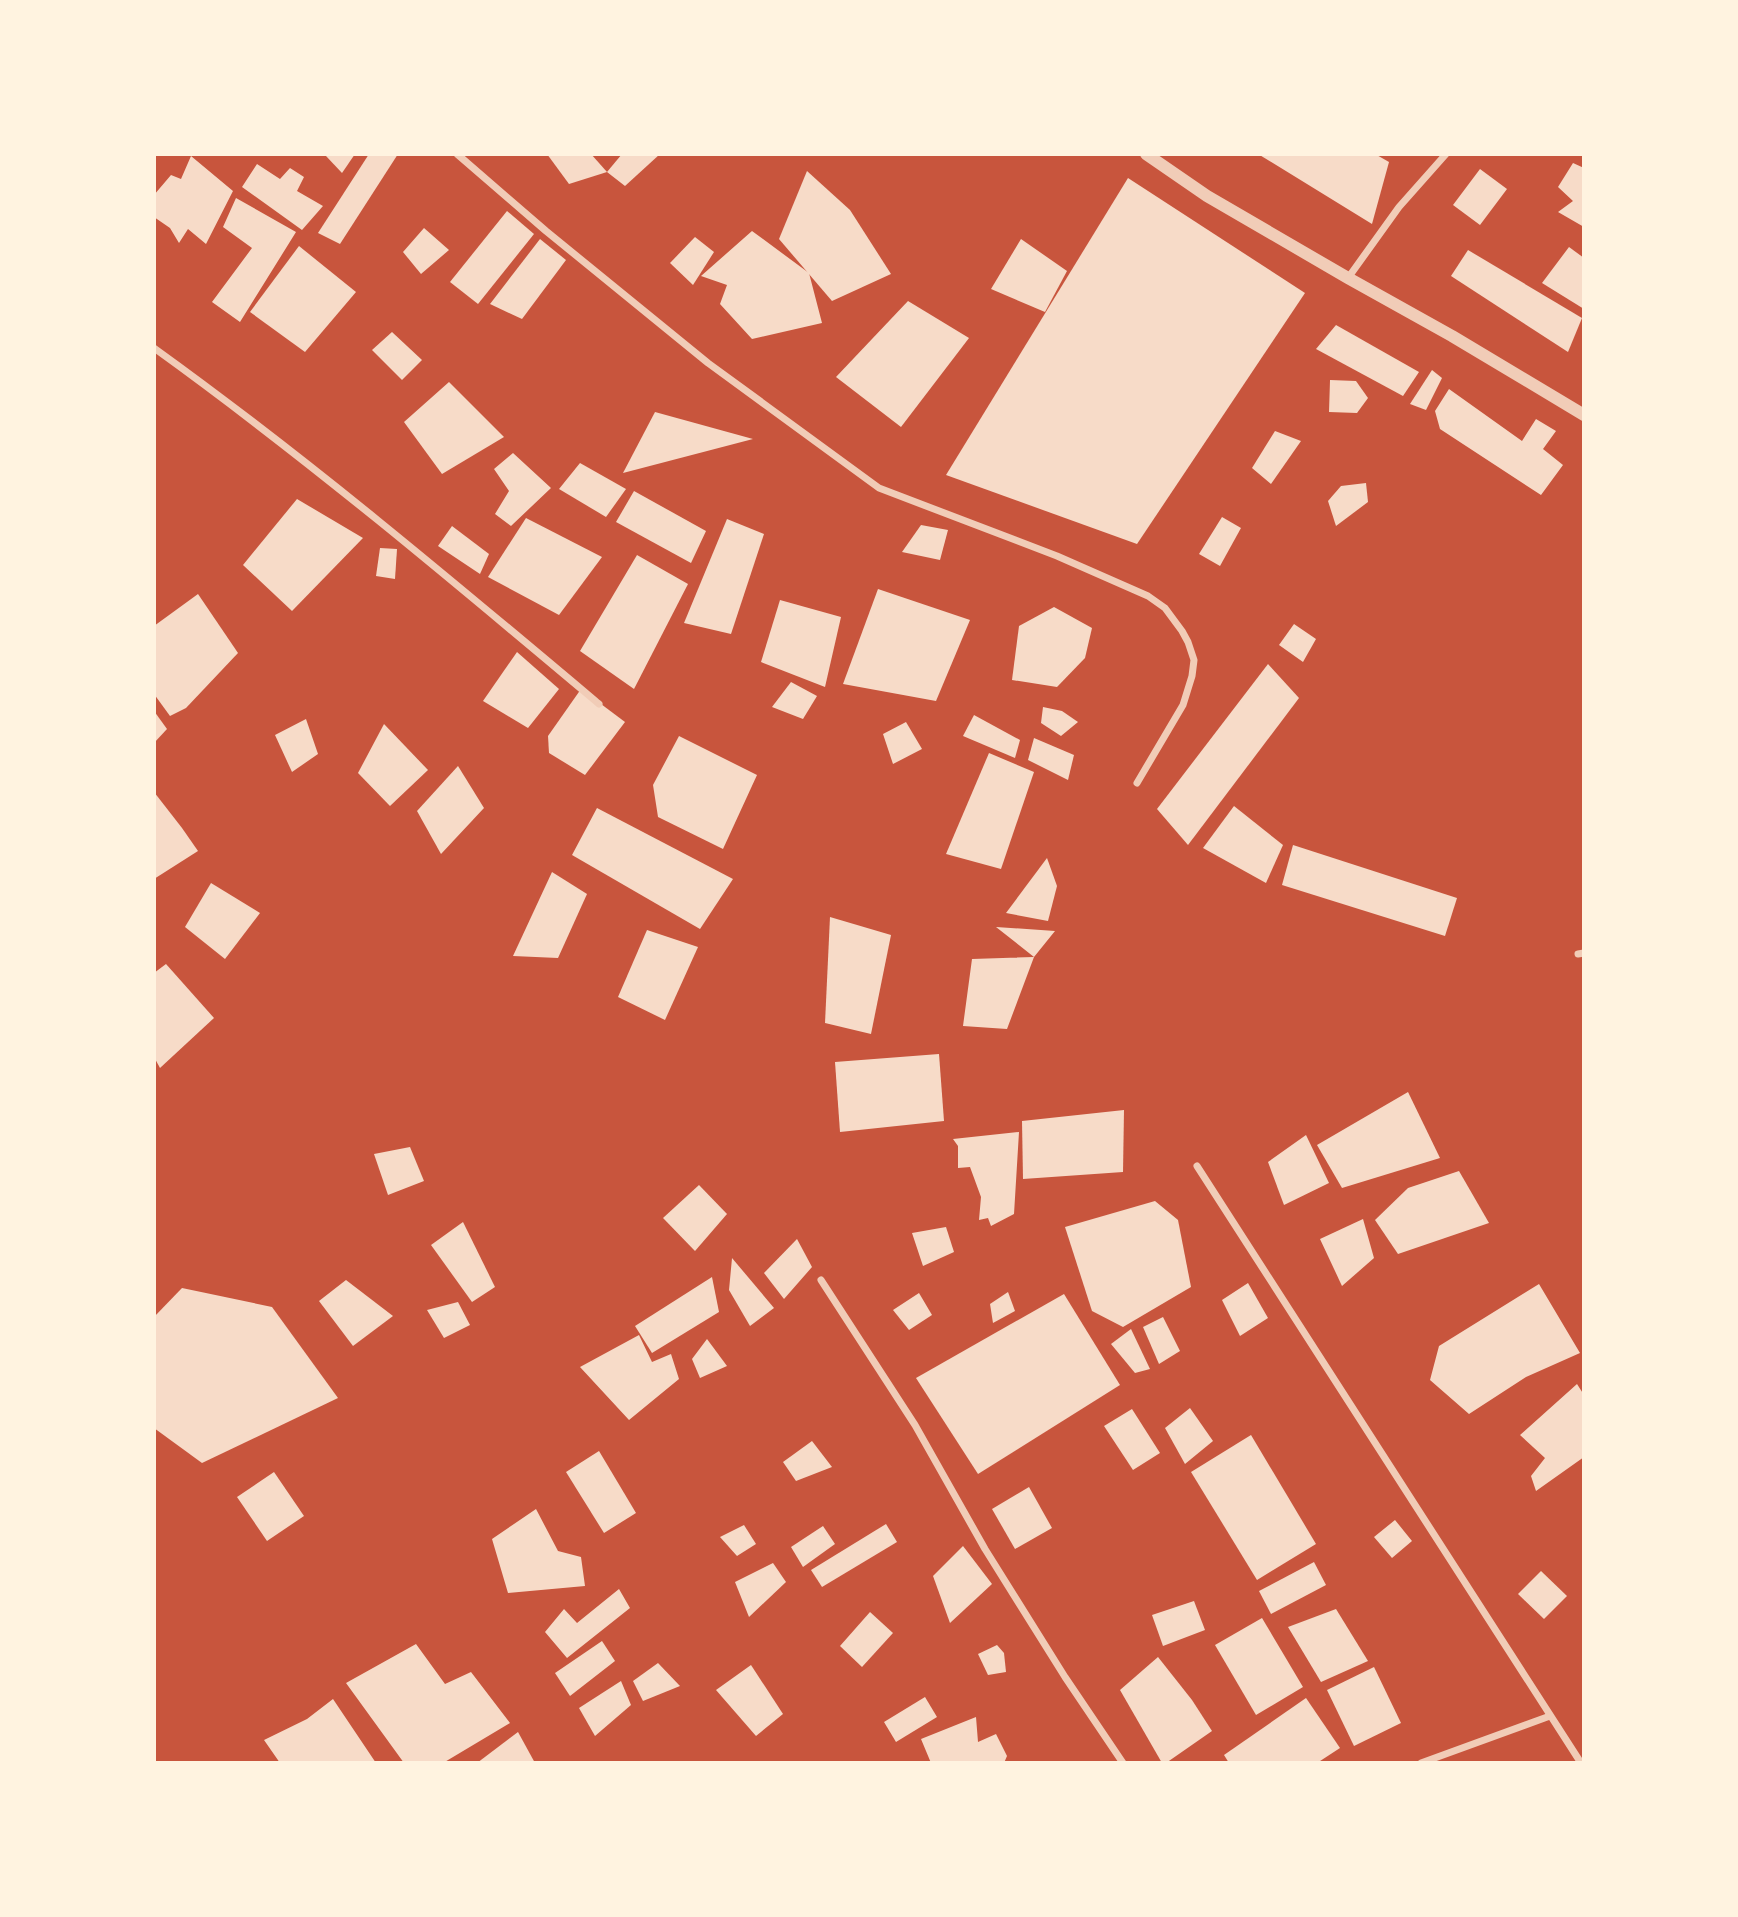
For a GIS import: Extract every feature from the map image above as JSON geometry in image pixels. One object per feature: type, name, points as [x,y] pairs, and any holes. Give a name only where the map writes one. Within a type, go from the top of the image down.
[{"type":"street","points":[[457,154],[546,231],[708,363],[879,488],[1057,556],[1148,596],[1165,608],[1188,642],[1194,660],[1192,677],[1183,705],[1137,783]]},
{"type":"street","points":[[1146,154],[1207,196],[1584,415]]},
{"type":"street","points":[[1348,278],[1399,207],[1446,154]]},
{"type":"street","points":[[154,348],[354,500],[599,704]]},
{"type":"street","points":[[1197,1166],[1581,1763]]},
{"type":"street","points":[[821,1280],[915,1425],[985,1549],[1065,1677],[1123,1763]]},
{"type":"street","points":[[1421,1763],[1550,1716]]},
{"type":"building","points":[[355,154],[342,173],[326,156]]},
{"type":"building","points":[[369,154],[398,154],[340,244],[318,233]]},
{"type":"building","points":[[547,154],[591,154],[607,172],[569,184]]},
{"type":"building","points":[[622,154],[660,154],[625,186],[607,172]]},
{"type":"building","points":[[1258,154],[1375,154],[1389,162],[1372,224]]},
{"type":"building","points":[[191,156],[233,191],[206,244],[188,229],[179,243],[170,228],[154,217],[154,195],[171,175],[181,179]]},
{"type":"building","points":[[1573,163],[1584,168],[1584,227],[1558,212],[1573,201],[1558,187]]},
{"type":"building","points":[[257,164],[280,179],[290,168],[304,177],[297,191],[323,206],[302,230],[242,187]]},
{"type":"building","points":[[1480,169],[1507,189],[1480,225],[1453,205]]},
{"type":"building","points":[[807,171],[850,210],[891,274],[832,301],[779,239]]},
{"type":"building","points":[[1128,178],[1305,293],[1137,544],[946,475]]},
{"type":"building","points":[[236,198],[296,232],[240,322],[212,302],[252,248],[223,227]]},
{"type":"building","points":[[507,211],[534,234],[478,304],[450,282]]},
{"type":"building","points":[[424,228],[449,250],[421,274],[403,252]]},
{"type":"building","points":[[752,231],[809,273],[822,323],[752,339],[720,304],[727,285],[701,276]]},
{"type":"building","points":[[695,237],[714,252],[693,285],[670,263]]},
{"type":"building","points":[[540,239],[566,260],[522,319],[490,304]]},
{"type":"building","points":[[1021,239],[1067,271],[1045,312],[991,289]]},
{"type":"building","points":[[299,246],[356,292],[305,352],[250,312]]},
{"type":"building","points":[[1569,247],[1584,258],[1584,309],[1542,283]]},
{"type":"building","points":[[1468,250],[1582,318],[1568,352],[1451,276]]},
{"type":"building","points":[[908,301],[969,338],[901,427],[836,377]]},
{"type":"building","points":[[1336,325],[1419,372],[1403,396],[1316,349]]},
{"type":"building","points":[[392,332],[422,360],[402,380],[372,350]]},
{"type":"building","points":[[1432,370],[1442,378],[1426,410],[1410,404]]},
{"type":"building","points":[[1330,380],[1356,381],[1368,398],[1357,413],[1329,412]]},
{"type":"building","points":[[449,382],[504,437],[442,474],[404,422]]},
{"type":"building","points":[[1449,389],[1522,441],[1536,419],[1556,431],[1543,449],[1563,465],[1541,495],[1440,429],[1435,411]]},
{"type":"building","points":[[655,412],[753,439],[623,473]]},
{"type":"building","points":[[1275,431],[1301,441],[1271,484],[1252,468]]},
{"type":"building","points":[[513,453],[551,488],[511,526],[495,514],[509,491],[494,469]]},
{"type":"building","points":[[580,463],[626,489],[606,517],[559,489]]},
{"type":"building","points":[[1366,483],[1368,502],[1336,526],[1328,501],[1341,486]]},
{"type":"building","points":[[634,491],[706,531],[691,563],[616,522]]},
{"type":"building","points":[[297,499],[363,538],[292,611],[243,565]]},
{"type":"building","points":[[1222,517],[1241,528],[1220,566],[1199,554]]},
{"type":"building","points":[[526,518],[602,557],[559,615],[488,577]]},
{"type":"building","points":[[727,519],[764,534],[731,634],[684,623]]},
{"type":"building","points":[[921,525],[948,530],[940,560],[902,552]]},
{"type":"building","points":[[452,526],[489,554],[480,574],[438,546]]},
{"type":"building","points":[[380,548],[397,549],[395,579],[376,576]]},
{"type":"building","points":[[637,555],[688,584],[634,689],[580,651]]},
{"type":"building","points":[[878,589],[970,620],[936,701],[843,684]]},
{"type":"building","points":[[198,594],[238,653],[186,708],[170,716],[154,694],[154,626]]},
{"type":"building","points":[[780,600],[841,617],[825,687],[761,662]]},
{"type":"building","points":[[1054,607],[1092,628],[1085,658],[1057,687],[1012,680],[1019,626]]},
{"type":"building","points":[[1294,624],[1316,639],[1303,662],[1279,645]]},
{"type":"building","points":[[517,652],[559,689],[528,728],[483,701]]},
{"type":"building","points":[[1268,664],[1299,698],[1188,845],[1157,809]]},
{"type":"building","points":[[791,682],[817,696],[803,719],[772,707]]},
{"type":"building","points":[[581,689],[625,722],[585,775],[549,753],[548,736]]},
{"type":"building","points":[[1043,707],[1062,711],[1078,722],[1061,736],[1041,723]]},
{"type":"building","points":[[154,711],[167,729],[154,743]]},
{"type":"building","points":[[974,715],[1020,740],[1015,758],[963,736]]},
{"type":"building","points":[[306,719],[318,754],[292,772],[275,735]]},
{"type":"building","points":[[906,722],[922,749],[893,764],[883,734]]},
{"type":"building","points":[[384,724],[428,770],[390,806],[358,773]]},
{"type":"building","points":[[679,736],[757,775],[723,849],[658,817],[653,785]]},
{"type":"building","points":[[1034,738],[1074,755],[1068,780],[1028,760]]},
{"type":"building","points":[[989,753],[1034,772],[1001,869],[946,854]]},
{"type":"building","points":[[458,766],[484,808],[441,854],[417,811]]},
{"type":"building","points":[[154,792],[198,851],[154,879]]},
{"type":"building","points":[[1234,806],[1283,845],[1266,883],[1203,848]]},
{"type":"building","points":[[597,808],[733,879],[700,929],[572,855]]},
{"type":"building","points":[[1293,845],[1457,898],[1445,936],[1282,885]]},
{"type":"building","points":[[1047,858],[1057,886],[1048,921],[1006,913]]},
{"type":"building","points":[[552,872],[587,894],[558,958],[513,956]]},
{"type":"building","points":[[211,883],[260,913],[225,959],[185,927]]},
{"type":"building","points":[[830,917],[891,935],[871,1034],[825,1023]]},
{"type":"building","points":[[996,927],[1055,931],[1034,957]]},
{"type":"building","points":[[647,930],[698,947],[665,1020],[618,997]]},
{"type":"building","points":[[1034,957],[1007,1029],[963,1026],[972,959]]},
{"type":"building","points":[[166,964],[214,1018],[160,1068],[154,1057],[154,973]]},
{"type":"building","points":[[939,1054],[944,1121],[840,1132],[835,1062]]},
{"type":"building","points":[[1408,1092],[1440,1158],[1342,1188],[1317,1145]]},
{"type":"building","points":[[1124,1110],[1123,1172],[1023,1179],[1022,1121]]},
{"type":"building","points":[[1019,1132],[1014,1214],[991,1226],[988,1218],[979,1220],[981,1197],[970,1167],[958,1168],[958,1146],[953,1139]]},
{"type":"building","points":[[1306,1135],[1329,1183],[1284,1205],[1268,1162]]},
{"type":"building","points":[[410,1147],[424,1181],[388,1195],[374,1154]]},
{"type":"building","points":[[1459,1171],[1489,1223],[1398,1254],[1375,1220],[1408,1188]]},
{"type":"building","points":[[699,1185],[727,1214],[695,1251],[663,1218]]},
{"type":"building","points":[[1155,1201],[1178,1220],[1191,1287],[1123,1327],[1092,1311],[1065,1227]]},
{"type":"building","points":[[1363,1219],[1374,1258],[1342,1286],[1320,1239]]},
{"type":"building","points":[[463,1222],[495,1287],[472,1302],[431,1245]]},
{"type":"building","points":[[946,1227],[954,1252],[923,1266],[912,1233]]},
{"type":"building","points":[[797,1239],[812,1267],[784,1299],[764,1273]]},
{"type":"building","points":[[732,1258],[774,1308],[750,1326],[729,1290]]},
{"type":"building","points":[[712,1277],[719,1312],[652,1353],[635,1326]]},
{"type":"building","points":[[346,1280],[393,1316],[353,1346],[319,1301]]},
{"type":"building","points":[[1248,1283],[1268,1318],[1240,1336],[1222,1300]]},
{"type":"building","points":[[1539,1284],[1580,1353],[1526,1377],[1469,1414],[1430,1380],[1439,1346]]},
{"type":"building","points":[[182,1288],[272,1307],[338,1398],[202,1463],[154,1428],[154,1317]]},
{"type":"building","points":[[1008,1292],[1015,1311],[993,1323],[990,1304]]},
{"type":"building","points":[[919,1293],[932,1315],[909,1330],[893,1310]]},
{"type":"building","points":[[1064,1294],[1120,1385],[978,1474],[916,1378]]},
{"type":"building","points":[[458,1302],[470,1325],[444,1338],[427,1310]]},
{"type":"building","points":[[1163,1317],[1180,1351],[1159,1364],[1143,1327]]},
{"type":"building","points":[[1131,1329],[1150,1369],[1135,1373],[1111,1344]]},
{"type":"building","points":[[639,1335],[652,1362],[671,1354],[679,1379],[629,1420],[580,1367]]},
{"type":"building","points":[[707,1339],[727,1366],[700,1378],[692,1359]]},
{"type":"building","points":[[1577,1384],[1584,1395],[1584,1457],[1536,1491],[1531,1476],[1545,1458],[1520,1435]]},
{"type":"building","points":[[1190,1408],[1213,1441],[1185,1464],[1165,1428]]},
{"type":"building","points":[[1132,1409],[1160,1453],[1133,1470],[1104,1426]]},
{"type":"building","points":[[1251,1435],[1316,1544],[1257,1580],[1191,1472]]},
{"type":"building","points":[[812,1441],[832,1467],[796,1481],[783,1462]]},
{"type":"building","points":[[599,1451],[636,1513],[604,1533],[566,1472]]},
{"type":"building","points":[[274,1472],[304,1516],[267,1541],[237,1497]]},
{"type":"building","points":[[1029,1487],[1052,1528],[1015,1549],[992,1509]]},
{"type":"building","points":[[536,1509],[558,1551],[581,1557],[585,1586],[508,1593],[492,1539]]},
{"type":"building","points":[[1395,1520],[1412,1541],[1392,1558],[1374,1537]]},
{"type":"building","points":[[886,1524],[897,1542],[822,1587],[811,1570]]},
{"type":"building","points":[[744,1525],[756,1544],[737,1556],[720,1537]]},
{"type":"building","points":[[823,1526],[835,1544],[803,1567],[791,1547]]},
{"type":"building","points":[[963,1546],[992,1584],[950,1623],[933,1576]]},
{"type":"building","points":[[1314,1562],[1326,1585],[1271,1614],[1259,1591]]},
{"type":"building","points":[[773,1563],[786,1582],[749,1617],[735,1582]]},
{"type":"building","points":[[1541,1571],[1567,1596],[1544,1619],[1518,1594]]},
{"type":"building","points":[[619,1589],[630,1608],[567,1658],[545,1632],[564,1609],[577,1623]]},
{"type":"building","points":[[1194,1601],[1205,1630],[1163,1646],[1152,1615]]},
{"type":"building","points":[[1336,1609],[1368,1661],[1321,1682],[1288,1627]]},
{"type":"building","points":[[870,1612],[893,1633],[862,1667],[840,1646]]},
{"type":"building","points":[[1262,1618],[1303,1687],[1256,1715],[1215,1645]]},
{"type":"building","points":[[602,1641],[615,1661],[570,1696],[555,1673]]},
{"type":"building","points":[[416,1644],[445,1684],[471,1672],[510,1723],[443,1763],[404,1763],[346,1683]]},
{"type":"building","points":[[997,1645],[1004,1653],[1006,1672],[988,1675],[978,1654]]},
{"type":"building","points":[[1158,1657],[1192,1700],[1212,1731],[1166,1763],[1162,1763],[1120,1690]]},
{"type":"building","points":[[658,1663],[680,1686],[643,1701],[633,1681]]},
{"type":"building","points":[[751,1665],[783,1714],[756,1736],[716,1690]]},
{"type":"building","points":[[1374,1667],[1401,1723],[1354,1746],[1327,1690]]},
{"type":"building","points":[[621,1681],[631,1705],[595,1736],[579,1708]]},
{"type":"building","points":[[925,1697],[937,1717],[896,1742],[884,1722]]},
{"type":"building","points":[[1306,1698],[1340,1748],[1317,1763],[1229,1763],[1224,1755]]},
{"type":"building","points":[[333,1699],[376,1763],[280,1763],[264,1740],[307,1719]]},
{"type":"building","points":[[976,1717],[978,1742],[996,1734],[1007,1756],[1004,1763],[931,1763],[921,1739]]},
{"type":"building","points":[[518,1732],[535,1763],[477,1763]]}]
